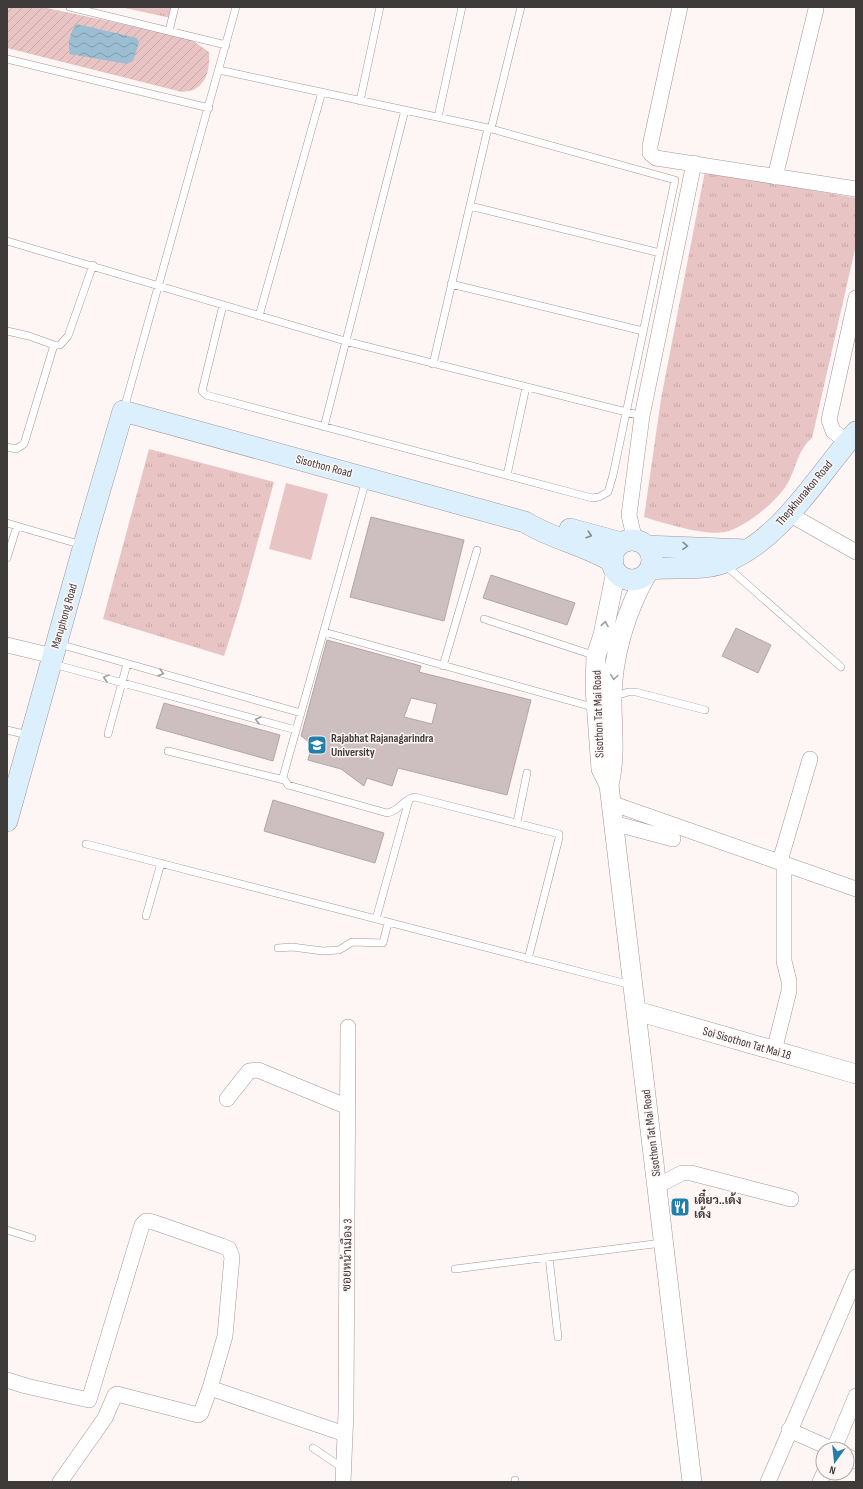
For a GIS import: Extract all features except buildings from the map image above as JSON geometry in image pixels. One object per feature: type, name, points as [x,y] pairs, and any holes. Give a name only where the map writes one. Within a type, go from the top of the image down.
[{"type":"main road","name":"Sisothon Road","points":[[124,411],[524,522],[541,532],[598,553],[614,567]]},
{"type":"main road","name":"Maruphong Road","points":[[7,820],[84,545],[124,411]]},
{"type":"main road","name":"Thepkhunakon Road","points":[[649,571],[702,567],[722,563],[748,550],[790,514],[850,444]]},
{"type":"main road","name":"Sisothon Road","points":[[524,522],[544,521],[634,543]]},
{"type":"main road","points":[[634,543],[652,556],[649,571],[635,580],[621,577],[614,567],[616,548],[634,543],[748,550]]},
{"type":"street","points":[[680,7],[650,146],[650,153],[656,158],[856,189]]},
{"type":"street","points":[[775,177],[816,9]]},
{"type":"street","points":[[634,543],[629,515],[642,416],[694,163]]},
{"type":"street","points":[[850,444],[833,431],[829,420],[856,298]]},
{"type":"street","points":[[790,514],[856,552]]},
{"type":"street","name":"Sisothon Tat Mai Road","points":[[614,567],[603,635],[596,656],[596,708],[601,769],[610,794],[637,1011],[662,1243],[692,1482]]},
{"type":"street","name":"Sisothon Tat Mai Road","points":[[610,794],[614,767],[612,698],[617,658],[626,619],[636,594],[649,571]]},
{"type":"street","points":[[7,645],[54,654]]},
{"type":"street","points":[[774,1051],[789,991],[789,981],[784,961],[782,862],[810,759]]},
{"type":"street","points":[[610,794],[782,862],[856,889]]},
{"type":"street","points":[[613,823],[673,839]]},
{"type":"street","name":"Soi Sisothon Tat Mai 18","points":[[637,1011],[856,1074]]},
{"type":"street","name":"ซอยหน้าเมือง 3","points":[[346,1478],[348,1027]]},
{"type":"street","points":[[227,1100],[249,1071],[258,1070],[348,1107]]},
{"type":"street","points":[[657,1186],[682,1173],[691,1173],[791,1199]]},
{"type":"street","points":[[60,1482],[105,1418],[112,1406],[115,1395],[120,1394],[198,1415],[201,1414],[225,1336],[232,1256],[229,1249],[153,1222],[146,1221],[142,1226],[89,1400]]},
{"type":"street","points":[[768,1482],[789,1430],[856,1277]]},
{"type":"street","points":[[7,1380],[26,1386],[112,1406]]},
{"type":"street","points":[[210,1388],[345,1434]]},
{"type":"street","points":[[836,1441],[856,1396]]},
{"type":"street","points":[[789,1430],[815,1441]]},
{"type":"lane","points":[[70,7],[226,45]]},
{"type":"lane","points":[[169,31],[175,7]]},
{"type":"lane","points":[[124,411],[236,7]]},
{"type":"lane","points":[[360,101],[380,7]]},
{"type":"lane","points":[[438,117],[462,7]]},
{"type":"lane","points":[[433,364],[470,206],[521,7]]},
{"type":"lane","points":[[7,59],[209,108]]},
{"type":"lane","points":[[219,70],[490,128],[675,180],[613,475],[608,492],[604,496],[592,498],[206,395],[202,391],[223,305]]},
{"type":"lane","points":[[259,316],[322,92]]},
{"type":"lane","points":[[324,427],[405,110]]},
{"type":"lane","points":[[470,206],[660,253]]},
{"type":"lane","points":[[7,241],[93,265],[345,342],[642,416]]},
{"type":"lane","points":[[7,331],[29,336],[54,345],[60,345],[68,336],[93,265]]},
{"type":"lane","points":[[451,284],[643,331]]},
{"type":"lane","points":[[7,447],[16,449],[24,444],[54,345]]},
{"type":"lane","points":[[507,475],[526,387]]},
{"type":"lane","points":[[366,478],[283,777],[284,780],[288,785],[388,813],[398,809],[410,798],[415,797],[559,834],[560,838],[528,959]]},
{"type":"lane","points":[[7,523],[84,545]]},
{"type":"lane","points":[[7,558],[17,526]]},
{"type":"lane","points":[[443,666],[477,550]]},
{"type":"lane","points":[[722,563],[841,668]]},
{"type":"lane","points":[[484,619],[596,656]]},
{"type":"lane","points":[[324,632],[596,708]]},
{"type":"lane","points":[[54,654],[127,664],[301,713]]},
{"type":"lane","points":[[54,654],[121,682],[296,730]]},
{"type":"lane","points":[[108,734],[127,664]]},
{"type":"lane","points":[[612,698],[628,692],[636,692],[705,710]]},
{"type":"lane","points":[[7,730],[31,736]]},
{"type":"lane","points":[[168,751],[284,780]]},
{"type":"lane","points":[[517,822],[527,773]]},
{"type":"lane","points":[[376,919],[410,798]]},
{"type":"lane","points":[[86,844],[633,986]]},
{"type":"lane","points":[[146,916],[160,863]]},
{"type":"lane","points":[[278,948],[292,947],[323,951],[338,950],[352,942],[383,943],[388,923]]},
{"type":"lane","points":[[7,1230],[32,1238]]},
{"type":"lane","points":[[455,1269],[662,1243]]},
{"type":"lane","points":[[549,1257],[558,1337]]},
{"type":"lane","points":[[313,1448],[346,1478]]},
{"type":"green space","points":[[7,7],[42,7],[189,38],[209,52],[207,73],[203,82],[194,90],[182,92],[7,48]]},
{"type":"green space","points":[[120,7],[173,7],[171,18]]},
{"type":"green space","points":[[705,171],[856,198],[856,245],[812,438],[799,456],[788,483],[773,502],[758,515],[741,525],[725,532],[716,533],[695,531],[644,517],[661,399]]},
{"type":"green space","points":[[149,449],[274,482],[240,606],[224,656],[103,619]]},
{"type":"green space","points":[[286,483],[328,494],[311,560],[269,549]]},
{"type":"water","points":[[77,24],[137,38],[139,43],[133,61],[127,64],[70,54],[70,38]]},
{"type":"place","name":"Rajabhat Rajanagarindra University","points":[[317,745]]},
{"type":"place","name":"เตี๋ยว..เด้ง เด้ง","points":[[680,1207]]}]
